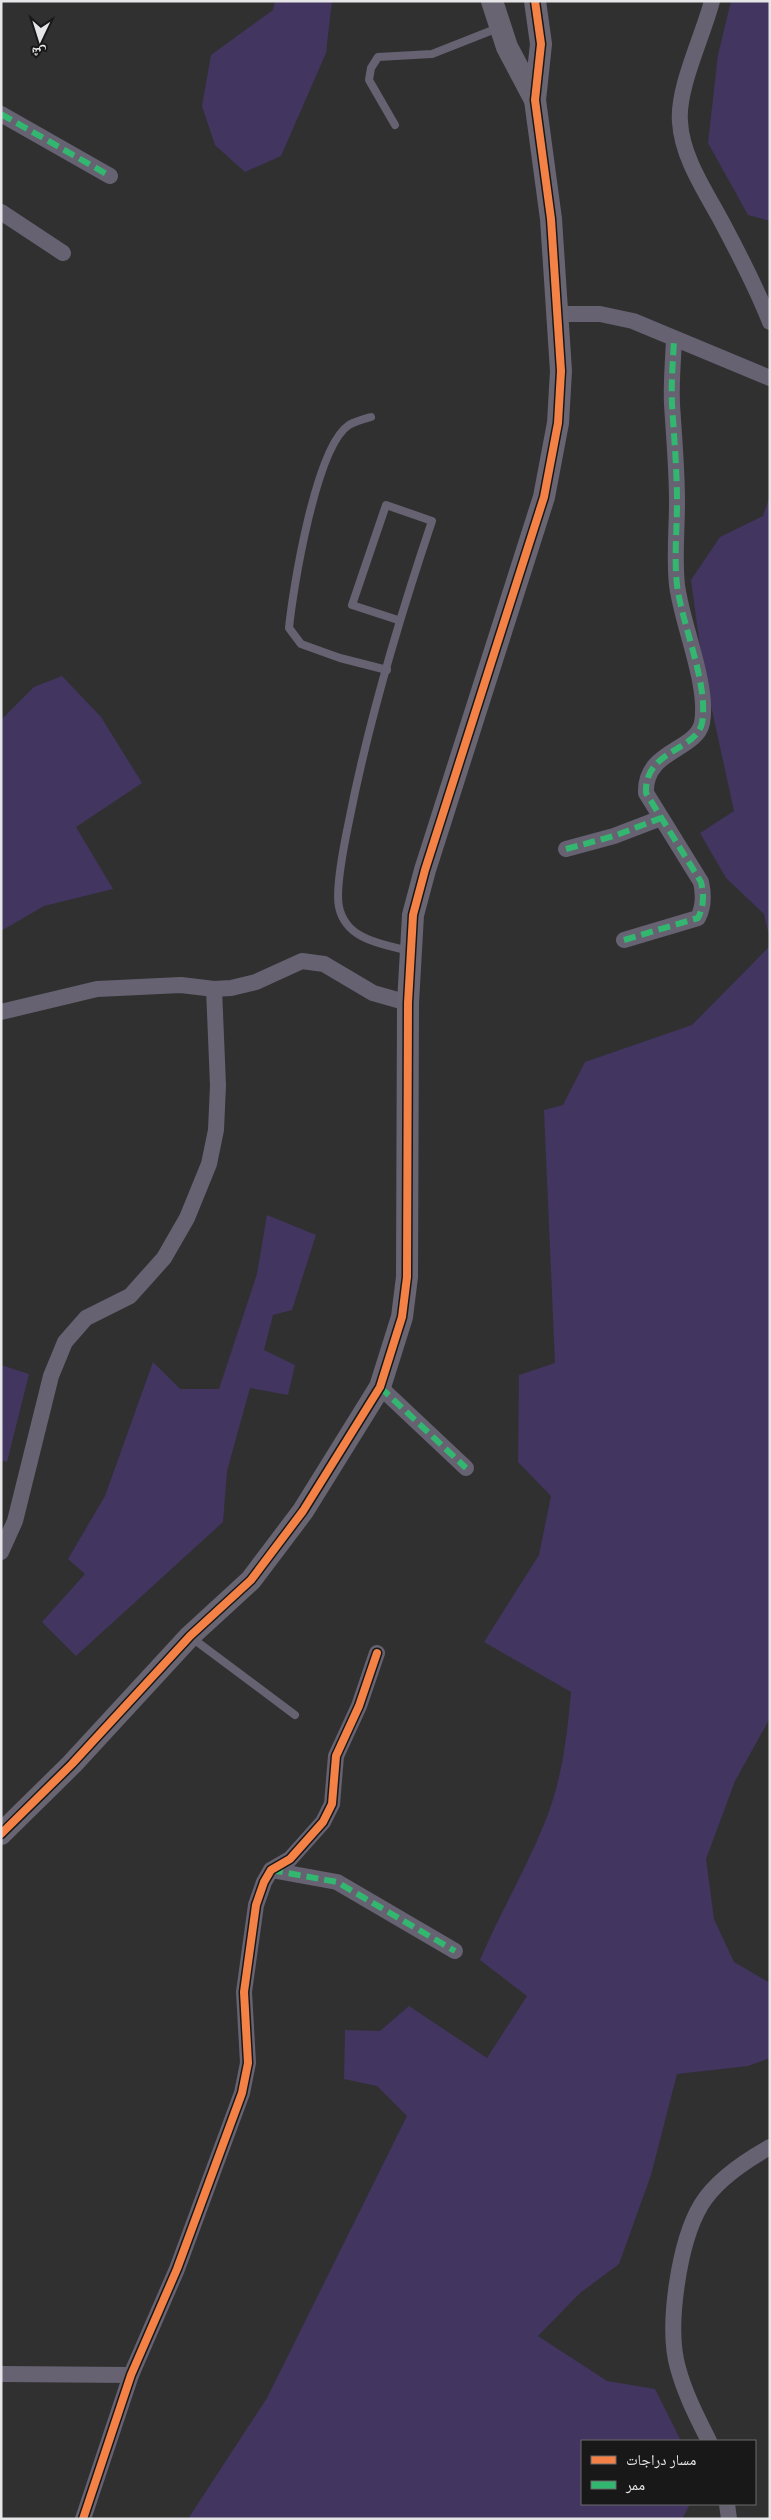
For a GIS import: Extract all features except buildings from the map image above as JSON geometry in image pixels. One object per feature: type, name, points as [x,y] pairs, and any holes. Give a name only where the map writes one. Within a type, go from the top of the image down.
[{"type":"street","points":[[492,1],[506,47],[535,100]]},
{"type":"street","points":[[1,1834],[72,1764],[190,1636],[251,1580],[304,1511],[380,1387],[402,1317],[407,1277],[408,1003],[414,915],[425,870],[544,497],[558,422],[561,371],[558,314],[551,219],[535,100],[541,44],[535,1]]},
{"type":"street","points":[[712,1],[682,99],[679,121],[683,142],[697,175],[746,267],[770,322]]},
{"type":"street","points":[[1,114],[110,176]]},
{"type":"street","points":[[1,212],[63,253]]},
{"type":"street","points":[[558,314],[600,314],[633,321],[674,340],[770,378]]},
{"type":"street","points":[[624,940],[698,918],[702,910],[704,896],[701,882],[646,793],[646,782],[650,770],[695,735],[702,724],[699,679],[677,587],[675,556],[677,504],[672,402],[674,340]]},
{"type":"street","points":[[566,849],[623,833],[661,818]]},
{"type":"street","points":[[1,1012],[97,989],[180,985],[214,989],[231,988],[256,982],[302,961],[324,964],[373,993],[408,1003]]},
{"type":"street","points":[[1,1552],[15,1521],[51,1376],[65,1342],[86,1318],[130,1296],[164,1258],[187,1218],[209,1164],[216,1130],[218,1085],[214,989]]},
{"type":"street","points":[[380,1387],[466,1468]]},
{"type":"street","points":[[83,2519],[131,2375],[177,2269],[242,2094],[248,2063],[244,1992],[256,1904],[264,1882],[272,1870],[290,1860],[303,1847],[314,1834],[332,1804],[336,1756],[359,1706],[377,1653]]},
{"type":"street","points":[[272,1870],[337,1882],[455,1951]]},
{"type":"street","points":[[709,2440],[691,2404],[677,2366],[674,2333],[677,2285],[686,2238],[701,2204],[721,2181],[770,2147]]},
{"type":"street","points":[[1,2374],[131,2375]]},
{"type":"lane","points":[[396,125],[369,80],[371,68],[378,57],[432,54],[500,28]]},
{"type":"lane","points":[[371,417],[349,425],[338,437],[323,468],[309,519],[293,594],[289,628],[301,644],[340,658],[387,670]]},
{"type":"lane","points":[[398,620],[352,605],[386,505],[432,520],[398,620],[387,670],[356,784],[340,874],[339,907],[349,928],[369,941],[411,951]]},
{"type":"lane","points":[[190,1636],[295,1714]]},
{"type":"shaded area","points":[[275,1],[332,1],[326,53],[281,156],[245,172],[215,145],[202,106],[211,55],[273,10]]},
{"type":"shaded area","points":[[731,1],[770,1],[770,221],[748,215],[708,143],[718,55]]},
{"type":"shaded area","points":[[770,496],[770,940],[764,914],[726,878],[700,833],[734,811],[703,669],[691,580],[720,537],[763,516]]},
{"type":"shaded area","points":[[62,676],[101,717],[142,783],[76,827],[113,889],[44,906],[1,931],[1,720],[34,687]]},
{"type":"shaded area","points":[[770,946],[770,1718],[735,1781],[706,1859],[714,1919],[734,1962],[770,1983],[770,2058],[748,2066],[677,2074],[651,2175],[619,2264],[580,2293],[538,2336],[607,2381],[655,2389],[680,2440],[581,2440],[581,2505],[689,2505],[682,2519],[188,2519],[267,2398],[407,2116],[377,2086],[344,2079],[345,2030],[380,2031],[409,2006],[487,2058],[527,1996],[480,1960],[530,1857],[551,1806],[563,1758],[571,1692],[484,1642],[539,1555],[551,1496],[518,1462],[519,1375],[555,1363],[544,1110],[563,1105],[585,1062],[692,1025]]},
{"type":"shaded area","points":[[267,1215],[316,1235],[292,1310],[273,1315],[264,1350],[295,1365],[288,1395],[250,1388],[227,1471],[223,1522],[76,1656],[42,1622],[85,1574],[68,1559],[105,1496],[153,1362],[180,1389],[219,1389],[257,1274]]},
{"type":"shaded area","points":[[1,1365],[29,1374],[7,1462],[1,1460]]},
{"type":"marked path","points":[[1,114],[110,176]]},
{"type":"marked path","points":[[624,940],[698,918],[703,900],[701,882],[646,793],[648,779],[653,768],[661,759],[690,740],[698,732],[702,723],[703,708],[702,691],[680,601],[676,575],[677,490],[672,396],[674,340]]},
{"type":"marked path","points":[[566,849],[614,836],[661,818]]},
{"type":"marked path","points":[[380,1387],[466,1468]]},
{"type":"marked path","points":[[271,1870],[337,1882],[455,1951]]},
{"type":"cycle path","points":[[1,1834],[72,1764],[190,1636],[251,1580],[303,1511],[380,1387],[402,1317],[407,1277],[408,1003],[413,915],[425,870],[544,497],[558,423],[561,371],[551,219],[535,100],[541,44],[535,1]]},
{"type":"cycle path","points":[[83,2519],[131,2375],[177,2269],[242,2093],[248,2063],[244,1992],[256,1905],[264,1882],[271,1870],[290,1859],[323,1822],[332,1804],[336,1756],[359,1706],[377,1653]]}]
